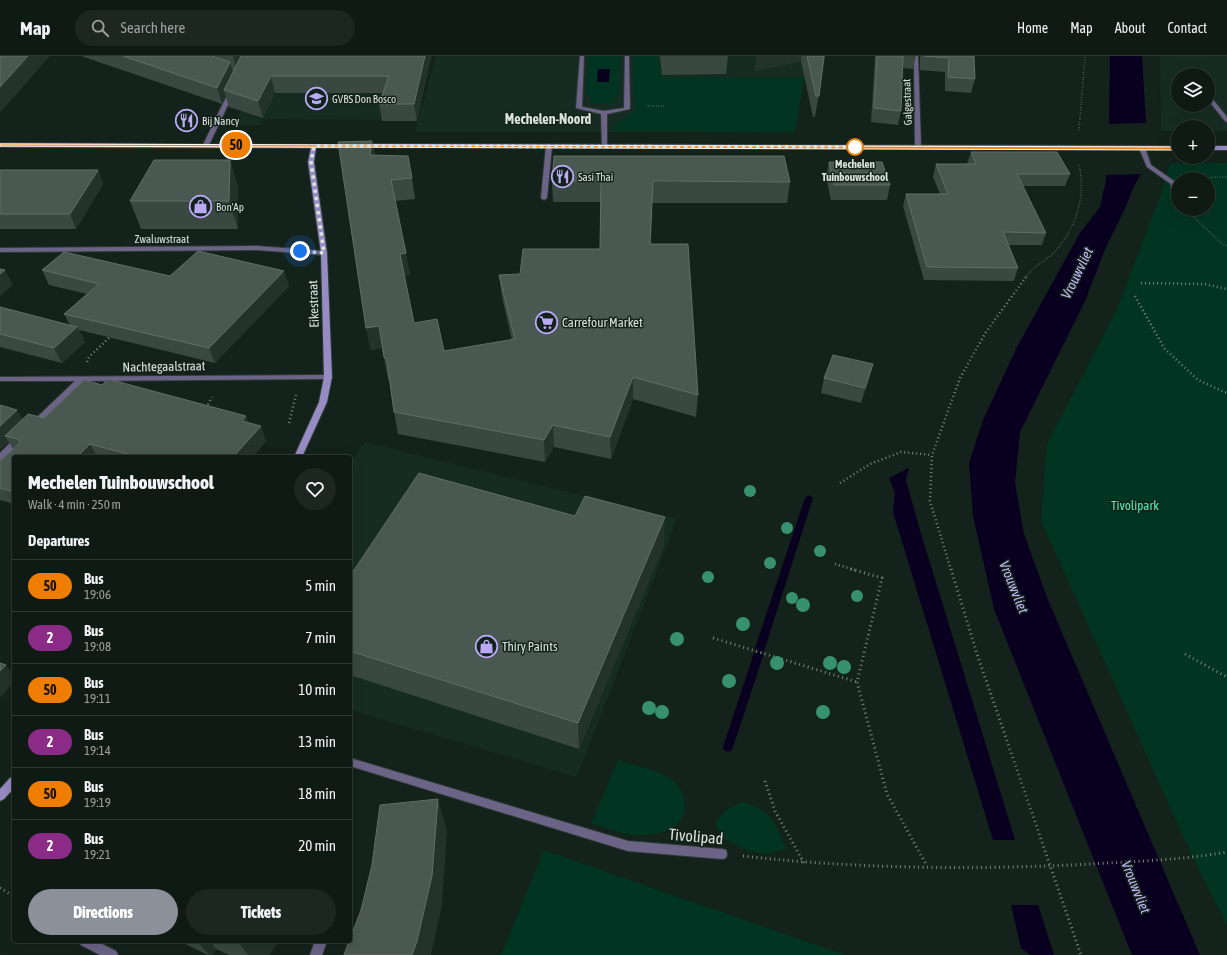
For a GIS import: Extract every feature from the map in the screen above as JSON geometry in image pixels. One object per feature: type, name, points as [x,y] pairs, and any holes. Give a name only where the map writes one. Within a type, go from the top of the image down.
[{"type":"main road","points":[[0,145],[1171,148]]},
{"type":"main road","name":"Eikestraat","points":[[299,455],[323,402],[328,377],[324,253],[311,162],[314,146]]},
{"type":"main road","points":[[1215,148],[1227,148]]},
{"type":"main road","points":[[0,796],[12,783]]},
{"type":"street","points":[[582,56],[579,108],[604,113],[627,109],[627,56]]},
{"type":"street","name":"Galgestraat","points":[[916,56],[918,147]]},
{"type":"street","points":[[206,145],[235,84]]},
{"type":"street","points":[[1215,105],[1227,120]]},
{"type":"street","points":[[604,113],[605,146]]},
{"type":"street","points":[[544,198],[549,146]]},
{"type":"street","points":[[1142,148],[1149,166],[1171,181]]},
{"type":"street","name":"Zwaluwstraat","points":[[0,250],[256,248],[324,253]]},
{"type":"street","name":"Nachtegaalstraat","points":[[0,380],[328,377]]},
{"type":"street","points":[[3,454],[81,379]]},
{"type":"street","points":[[3,454],[17,455]]},
{"type":"street","name":"Tivolipad","points":[[352,763],[628,846],[722,854]]},
{"type":"street","points":[[89,943],[112,955]]},
{"type":"street","points":[[316,955],[320,943]]},
{"type":"path","points":[[1081,955],[977,654],[930,501],[932,455],[960,378],[986,332],[1029,272],[1057,249],[1074,223],[1081,199],[1082,177],[1078,164],[1077,148],[1085,56]]},
{"type":"path","points":[[1215,176],[1227,178]]},
{"type":"path","points":[[1192,216],[1221,243],[1227,246]]},
{"type":"path","points":[[1141,283],[1204,284],[1227,290]]},
{"type":"path","points":[[1135,296],[1164,348],[1198,380],[1227,393]]},
{"type":"path","points":[[81,379],[89,357],[118,330]]},
{"type":"path","points":[[289,422],[301,377]]},
{"type":"path","points":[[840,483],[870,464],[901,452],[932,455]]},
{"type":"path","points":[[835,564],[882,578],[857,682],[887,794],[928,867]]},
{"type":"path","points":[[712,638],[857,682]]},
{"type":"path","points":[[1185,654],[1220,675],[1227,677]]},
{"type":"path","points":[[765,781],[775,811],[804,863]]},
{"type":"path","name":"Tivolipad","points":[[722,854],[804,863],[928,867],[1050,866],[1193,858],[1227,852]]},
{"type":"path","points":[[0,888],[12,895]]},
{"type":"shaded area","name":"GVBS Don Bosco","points":[[329,56],[432,56],[427,71],[395,71],[383,120],[263,119],[260,125],[234,125],[257,79]]},
{"type":"shaded area","points":[[436,56],[824,56],[807,63],[795,132],[415,132]]},
{"type":"shaded area","points":[[1160,56],[1227,56],[1227,131],[1215,131],[1215,120],[1171,120],[1171,131],[1161,131]]},
{"type":"shaded area","name":"Thiry Paints","points":[[365,442],[677,519],[577,777],[352,711],[352,459]]},
{"type":"green space","points":[[589,56],[620,56],[619,96],[615,96],[614,104],[590,104],[591,96],[586,96]]},
{"type":"green space","points":[[633,56],[658,56],[661,77],[804,77],[795,132],[614,131],[613,125],[635,111]]},
{"type":"green space","name":"Tivolipark","points":[[1170,163],[1227,163],[1227,925],[1193,858],[1041,521],[1047,444],[1116,311],[1160,197]]},
{"type":"green space","points":[[618,760],[665,775],[675,782],[685,800],[684,813],[680,821],[667,830],[650,835],[632,835],[622,833],[591,823]]},
{"type":"green space","points":[[743,802],[761,810],[772,819],[779,831],[786,849],[766,854],[746,850],[721,837],[715,822],[728,808]]},
{"type":"green space","points":[[544,850],[845,955],[501,955]]},
{"type":"water","points":[[1110,56],[1142,56],[1146,123],[1109,124]]},
{"type":"water","points":[[598,69],[610,69],[609,82],[597,82]]},
{"type":"water","name":"Vrouwvliet","points":[[1141,174],[1106,247],[1085,301],[1020,432],[1015,483],[1024,534],[1048,600],[1200,955],[1132,955],[994,609],[973,516],[969,463],[983,420],[1017,347],[1080,233],[1100,207],[1106,175]]},
{"type":"water","points":[[909,468],[906,480],[919,527],[1015,840],[993,840],[893,512],[895,493],[889,478]]},
{"type":"water","points":[[1011,905],[1038,905],[1054,955],[1030,955],[1021,948]]},
{"type":"building","points":[[0,56],[28,56],[0,87]]},
{"type":"building","points":[[123,56],[211,56],[230,62],[217,88]]},
{"type":"building","points":[[241,56],[425,56],[414,104],[379,104],[389,76],[271,76],[258,101],[224,90]]},
{"type":"building","points":[[807,56],[824,56],[819,96],[816,96]]},
{"type":"building","points":[[877,56],[903,56],[901,111],[874,108]]},
{"type":"building","points":[[924,56],[974,56],[975,79],[948,77],[949,58]]},
{"type":"building","points":[[372,141],[370,155],[408,156],[412,178],[391,180],[406,253],[400,254],[414,323],[437,319],[444,351],[515,339],[499,275],[520,274],[523,249],[600,249],[601,181],[552,181],[554,156],[784,156],[790,182],[653,181],[650,244],[688,244],[698,395],[633,377],[610,437],[553,425],[544,440],[394,412],[387,360],[384,357],[379,326],[366,328],[338,142]]},
{"type":"building","points":[[971,152],[1057,152],[1070,174],[1017,174],[1046,233],[1003,232],[1018,268],[927,267],[906,194],[948,194],[936,164],[976,164]]},
{"type":"building","points":[[154,160],[230,160],[229,201],[130,201]]},
{"type":"building","points":[[829,162],[882,162],[890,185],[834,185]]},
{"type":"building","points":[[0,170],[98,170],[70,214],[0,214]]},
{"type":"building","points":[[198,251],[284,271],[209,348],[64,314],[99,284],[42,270],[64,252],[170,276]]},
{"type":"building","points":[[0,269],[5,270],[0,274]]},
{"type":"building","points":[[0,307],[77,327],[54,348],[0,334]]},
{"type":"building","points":[[833,355],[873,364],[865,388],[824,378]]},
{"type":"building","points":[[108,379],[246,416],[242,421],[261,426],[235,455],[131,455],[90,444],[79,455],[12,455],[12,491],[0,488],[0,461],[20,443],[18,439],[5,436],[28,414],[44,418],[84,380],[102,385]]},
{"type":"building","points":[[0,405],[17,410],[0,426]]},
{"type":"building","name":"Thiry Paints","points":[[419,473],[575,516],[585,496],[665,517],[578,723],[352,652],[352,573]]},
{"type":"building","points":[[0,663],[6,665],[0,671]]},
{"type":"building","points":[[438,799],[432,876],[417,941],[412,955],[344,955],[348,943],[352,943],[352,934],[361,910],[372,865],[380,805]]},
{"type":"waterway","points":[[760,648],[809,498]]},
{"type":"waterway","points":[[728,747],[758,656]]},
{"type":"bus line","name":"50","points":[[0,145],[1171,148]]},
{"type":"place","name":"GVBS Don Bosco","points":[[317,99]]},
{"type":"place","name":"Bij Nancy","points":[[187,121]]},
{"type":"place","name":"Mechelen Tuinbouwschool","points":[[855,147]]},
{"type":"place","name":"Sasi Thai","points":[[562,177]]},
{"type":"place","name":"Bon'Ap","points":[[200,207]]},
{"type":"place","name":"Carrefour Market","points":[[546,322]]},
{"type":"place","name":"Thiry Paints","points":[[486,646]]},
{"type":"district","name":"Mechelen-Noord","points":[[548,119]]},
{"type":"route","points":[[300,251],[324,253],[311,162],[314,146],[855,147]]}]
